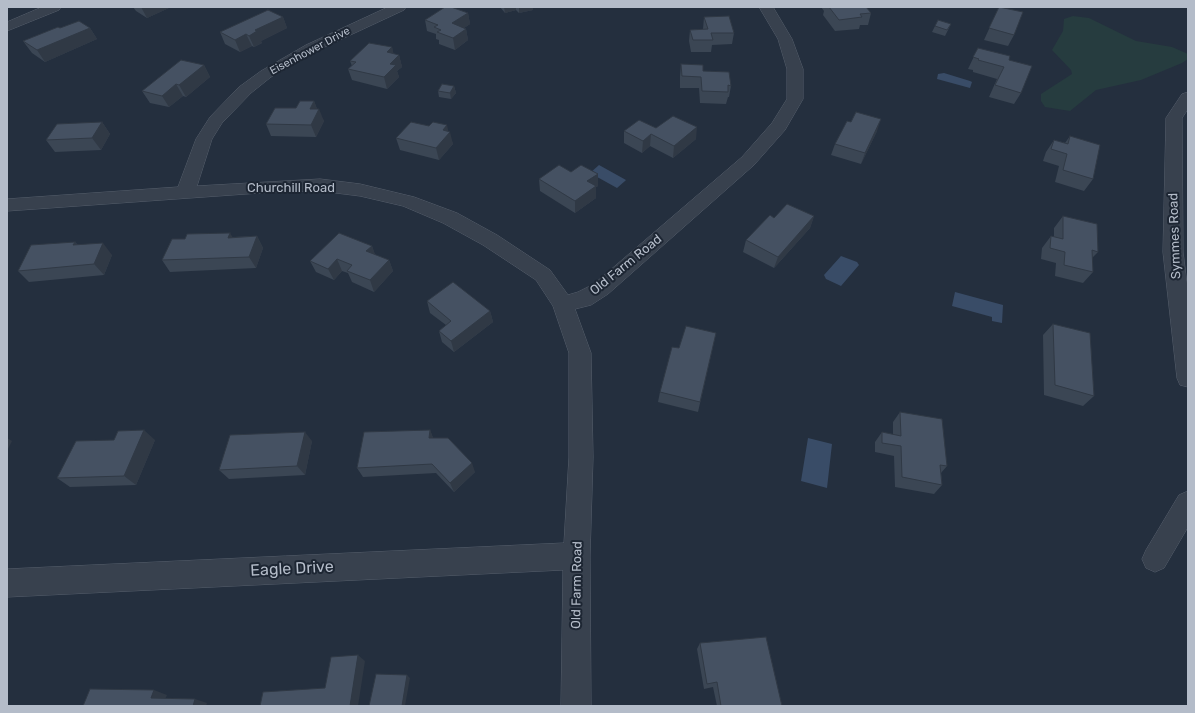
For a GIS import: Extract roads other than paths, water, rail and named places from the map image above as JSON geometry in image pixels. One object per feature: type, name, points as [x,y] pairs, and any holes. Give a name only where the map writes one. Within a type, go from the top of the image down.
[{"type":"street","points":[[7,27],[54,7]]},
{"type":"street","name":"Eisenhower Drive","points":[[186,191],[204,138],[216,120],[245,90],[266,74],[311,48],[399,7]]},
{"type":"street","name":"Old Farm Road","points":[[576,706],[577,556],[581,456],[580,353],[563,304],[584,298],[601,289],[748,161],[779,126],[795,99],[795,70],[785,39],[766,7]]},
{"type":"street","name":"Symmes Road","points":[[1188,97],[1174,118],[1181,162],[1173,252],[1188,378]]},
{"type":"street","name":"Churchill Road","points":[[7,205],[186,191],[274,186],[320,185],[360,190],[408,201],[450,218],[490,240],[542,275],[563,304]]},
{"type":"street","points":[[1155,559],[1188,503]]},
{"type":"street","name":"Eagle Drive","points":[[7,583],[577,556]]},
{"type":"water","points":[[944,73],[972,82],[970,88],[937,79],[938,74]]},
{"type":"water","points":[[599,165],[626,180],[617,188],[590,173]]},
{"type":"water","points":[[841,256],[857,262],[859,265],[841,286],[826,279],[824,275]]},
{"type":"water","points":[[955,292],[1003,305],[1002,323],[992,321],[992,317],[952,306]]},
{"type":"water","points":[[808,438],[832,444],[827,488],[801,481]]}]
